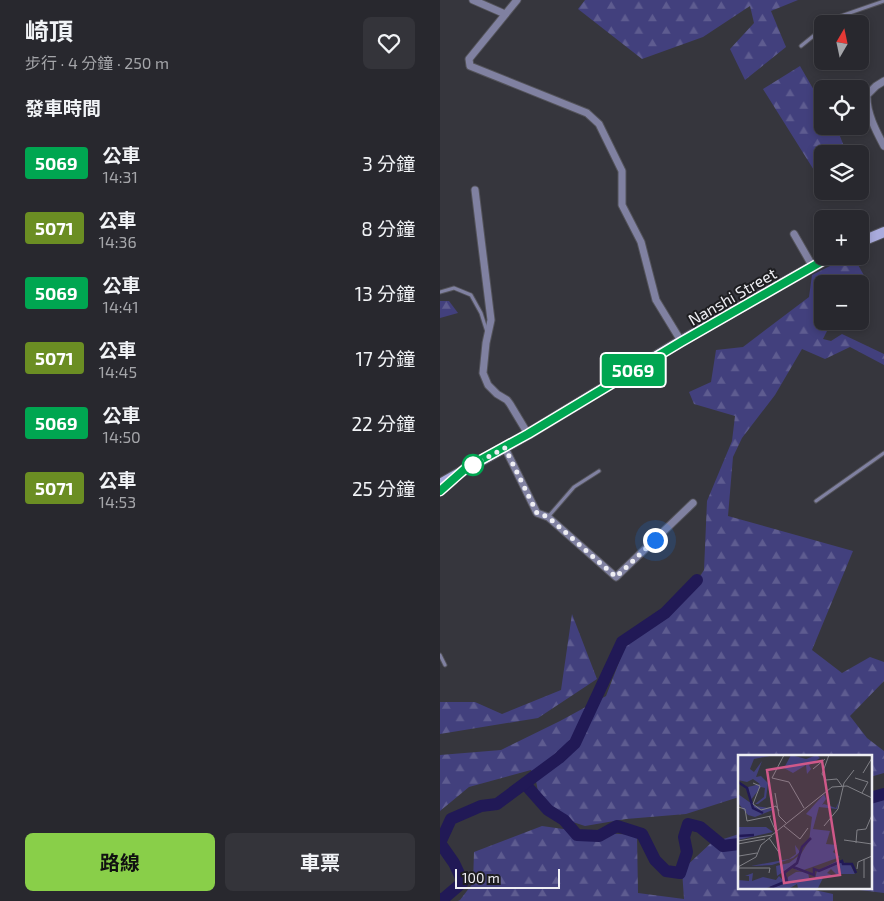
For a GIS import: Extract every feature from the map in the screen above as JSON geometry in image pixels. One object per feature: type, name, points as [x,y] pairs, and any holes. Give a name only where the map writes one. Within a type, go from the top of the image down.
[{"type":"main road","points":[[869,238],[884,232]]},
{"type":"main road","name":"Nanshi Street","points":[[440,484],[505,448],[681,342],[815,265]]},
{"type":"street","points":[[473,0],[505,14]]},
{"type":"street","points":[[517,0],[469,59],[470,66],[587,112],[599,124],[622,171],[622,205],[642,242],[656,300],[681,342]]},
{"type":"street","points":[[884,81],[867,95],[866,102],[875,128],[884,146]]},
{"type":"street","points":[[475,190],[491,320],[483,373],[488,385],[510,404],[528,434]]},
{"type":"street","points":[[794,234],[812,267]]},
{"type":"street","points":[[505,448],[537,513],[548,517],[616,577],[693,503]]},
{"type":"street","points":[[440,491],[466,468]]},
{"type":"lane","points":[[844,15],[884,1]]},
{"type":"lane","points":[[801,46],[814,35]]},
{"type":"lane","points":[[440,292],[454,288],[470,295],[481,313],[488,335]]},
{"type":"lane","points":[[816,501],[884,453]]},
{"type":"lane","points":[[548,517],[574,488],[599,471]]},
{"type":"lane","points":[[440,655],[445,665]]},
{"type":"green space","points":[[585,0],[798,0],[771,11],[786,47],[745,80],[730,49],[754,23],[750,6],[703,37],[642,59],[578,9]]},
{"type":"green space","points":[[800,66],[814,90],[814,135],[840,135],[843,145],[814,145],[814,170],[763,89]]},
{"type":"green space","points":[[832,265],[858,265],[864,275],[814,275],[814,330],[828,330],[823,339],[831,341],[842,334],[884,354],[884,365],[850,347],[825,359],[802,349],[775,395],[742,438],[733,457],[728,516],[853,551],[812,650],[842,673],[870,657],[884,662],[884,681],[850,716],[867,738],[884,751],[884,773],[872,776],[872,755],[738,755],[738,797],[686,814],[626,819],[585,826],[542,812],[535,776],[531,770],[469,787],[440,811],[440,755],[501,750],[606,696],[626,644],[683,602],[704,570],[707,501],[732,441],[735,416],[694,404],[689,392],[711,382],[716,350],[743,347],[809,297],[812,275]]},
{"type":"green space","points":[[440,301],[449,301],[458,313],[440,318]]},
{"type":"green space","points":[[572,614],[597,679],[538,718],[440,734],[440,702],[475,702],[502,714],[561,690]]},
{"type":"green space","points":[[872,796],[884,796],[884,893],[851,888],[872,888]]},
{"type":"green space","points":[[542,826],[585,832],[637,835],[638,893],[684,899],[682,870],[711,843],[738,834],[738,888],[806,888],[833,894],[833,901],[458,901],[473,883],[474,852]]},
{"type":"waterway","points":[[440,899],[443,899],[463,882],[454,863],[440,843],[451,819],[481,806],[497,804],[559,758],[575,743],[622,642],[665,613],[697,580]]},
{"type":"waterway","points":[[525,784],[548,810],[564,820],[577,835],[599,836],[617,826],[642,834],[655,860],[666,871],[680,873],[687,852],[684,837],[688,824],[700,827],[723,846],[738,844]]},
{"type":"waterway","points":[[872,797],[884,794]]},
{"type":"bus line","name":"5069","points":[[440,491],[466,468],[505,448],[681,342],[815,265]]},
{"type":"route","points":[[473,465],[505,448],[537,513],[548,517],[616,577],[655,540]]}]
